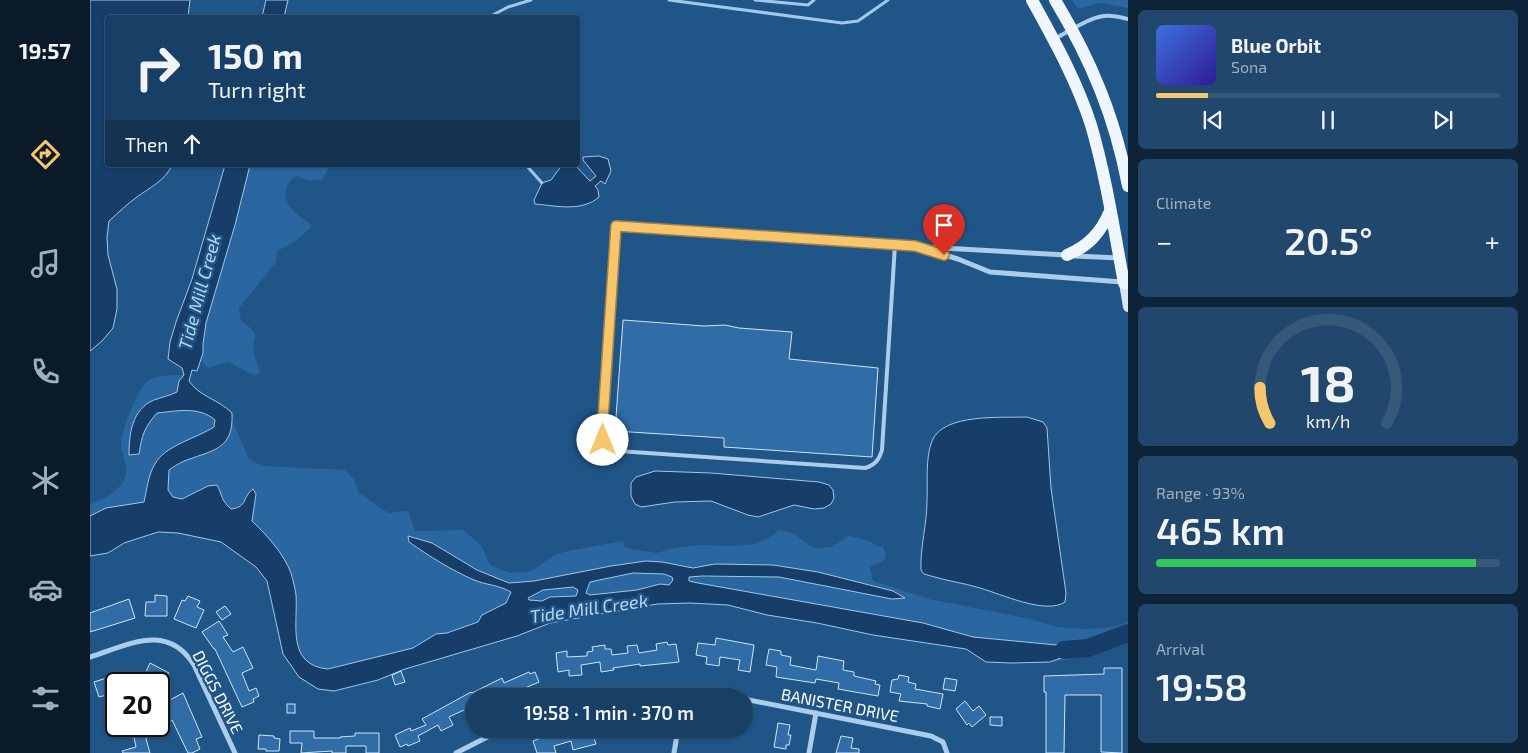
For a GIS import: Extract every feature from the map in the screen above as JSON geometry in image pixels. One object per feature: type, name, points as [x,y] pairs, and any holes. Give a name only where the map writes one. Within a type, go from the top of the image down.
[{"type":"main road","points":[[1032,0],[1072,76],[1090,124],[1102,167],[1110,211],[1124,259],[1128,307]]},
{"type":"main road","points":[[1055,0],[1073,29],[1102,91],[1118,141],[1128,186]]},
{"type":"main road","points":[[1067,255],[1078,251],[1093,239],[1105,223],[1110,211]]},
{"type":"street","points":[[915,246],[1124,259]]},
{"type":"street","points":[[915,246],[958,259],[990,272],[1126,283]]},
{"type":"street","name":"DIGGS DRIVE","points":[[90,657],[139,641],[166,640],[178,646],[187,654],[194,665],[235,753]]},
{"type":"street","name":"BANISTER DRIVE","points":[[753,701],[931,736],[943,742],[947,753]]},
{"type":"street","points":[[809,753],[816,713]]},
{"type":"street","points":[[456,753],[466,751],[488,738]]},
{"type":"street","points":[[674,753],[676,738]]},
{"type":"lane","points":[[1054,40],[1073,29],[1103,16],[1128,19]]},
{"type":"lane","points":[[895,245],[882,450],[875,464],[865,468],[628,452],[613,450],[605,443],[602,434],[616,226],[915,246]]},
{"type":"shaded area","points":[[1072,0],[1128,0],[1128,8],[1100,3],[1078,9]]},
{"type":"shaded area","points":[[250,167],[329,167],[322,180],[309,181],[296,176],[289,182],[285,195],[290,207],[312,226],[296,241],[277,251],[276,262],[239,308],[241,321],[255,335],[254,352],[260,373],[254,375],[228,362],[208,368],[201,361],[206,323],[235,225]]},
{"type":"shaded area","points":[[172,375],[184,375],[179,381],[177,392],[152,401],[140,410],[139,454],[144,432],[157,413],[195,411],[215,420],[214,427],[173,448],[159,458],[151,473],[144,502],[106,508],[90,516],[90,504],[118,489],[126,475],[121,448],[122,437],[127,419],[140,391],[149,380]]},
{"type":"shaded area","points":[[232,420],[249,459],[262,466],[345,470],[353,478],[359,493],[388,513],[408,511],[415,531],[463,530],[481,545],[490,565],[510,573],[531,571],[555,555],[568,551],[623,541],[625,548],[657,553],[699,545],[735,546],[755,544],[768,539],[779,530],[793,533],[810,546],[816,548],[831,547],[849,536],[870,541],[876,546],[883,547],[886,555],[883,561],[870,567],[873,581],[929,599],[1030,619],[1057,627],[1085,629],[1113,627],[1128,622],[1128,640],[1073,659],[1050,662],[1086,649],[973,637],[923,623],[689,581],[689,577],[779,577],[892,599],[893,591],[818,572],[773,565],[715,564],[693,568],[646,561],[534,581],[509,583],[477,570],[432,543],[409,543],[465,576],[511,592],[506,603],[482,615],[478,622],[447,633],[436,634],[413,648],[338,668],[322,669],[311,665],[303,657],[299,647],[296,593],[291,574],[279,552],[252,521],[256,494],[249,492],[242,504],[231,509],[221,498],[220,490],[208,486],[182,499],[173,497],[168,490],[169,470],[182,462],[220,448],[230,431]]},
{"type":"shaded area","points":[[633,573],[664,574],[672,577],[673,580],[669,585],[660,584],[637,590],[590,595],[586,593],[590,582]]},
{"type":"shaded area","points":[[573,587],[578,590],[576,596],[546,598],[542,601],[528,600],[528,597],[543,590]]},
{"type":"water","points":[[90,0],[190,0],[188,15],[105,15],[105,167],[171,167],[166,175],[157,183],[109,221],[107,237],[108,255],[117,289],[117,309],[113,328],[90,351]]},
{"type":"water","points":[[266,0],[288,0],[284,15],[262,15]]},
{"type":"water","points":[[599,156],[608,159],[611,171],[605,184],[601,181],[595,186],[599,197],[585,205],[569,207],[535,204],[534,200],[542,183],[551,180],[561,167],[577,167],[590,181],[596,176],[583,160],[583,157]]},
{"type":"water","points":[[224,167],[250,167],[235,225],[206,323],[203,353],[197,371],[192,370],[189,381],[198,391],[221,404],[232,413],[232,426],[229,435],[218,448],[182,462],[169,470],[168,490],[173,497],[182,499],[208,486],[217,485],[223,500],[231,509],[243,504],[253,489],[256,494],[252,521],[274,545],[288,566],[296,595],[297,641],[300,651],[306,660],[315,666],[328,669],[413,648],[436,634],[447,633],[478,622],[482,615],[506,603],[511,592],[474,580],[432,558],[409,542],[408,536],[432,543],[477,570],[509,583],[534,581],[646,561],[693,568],[715,564],[773,565],[818,572],[893,591],[905,598],[892,599],[779,577],[702,576],[689,577],[689,581],[923,623],[973,637],[1088,648],[1050,662],[986,662],[966,649],[873,635],[767,615],[728,605],[657,604],[550,623],[517,636],[405,669],[378,680],[334,691],[318,689],[299,677],[283,654],[267,581],[256,567],[221,542],[178,533],[158,532],[124,543],[108,553],[90,556],[90,516],[106,508],[144,502],[151,473],[159,458],[173,447],[214,427],[215,420],[195,411],[157,413],[144,432],[139,454],[129,455],[131,431],[136,416],[147,404],[177,392],[179,381],[184,375],[182,368],[168,359],[170,342],[192,279]],"holes":[[[633,573],[664,574],[672,577],[673,580],[669,585],[660,584],[637,590],[590,595],[586,593],[590,582]],[[573,587],[578,590],[576,596],[550,597],[542,601],[529,600],[528,598],[543,590]]]},
{"type":"water","points":[[1027,417],[1043,422],[1047,428],[1051,488],[1066,593],[1065,602],[1057,605],[1035,605],[1023,602],[974,586],[924,574],[921,570],[927,510],[928,455],[932,441],[938,432],[960,421]]},
{"type":"water","points":[[655,471],[711,473],[819,482],[829,485],[833,490],[834,498],[831,504],[824,508],[814,509],[794,505],[758,517],[711,501],[675,502],[641,507],[635,504],[631,496],[631,483],[636,477]]},
{"type":"building","points":[[623,320],[704,326],[725,325],[739,328],[792,332],[789,359],[878,368],[872,457],[724,447],[724,438],[615,431]]},
{"type":"building","points":[[155,595],[167,596],[167,616],[145,616],[146,602],[155,602]]},
{"type":"building","points":[[188,596],[200,601],[197,607],[204,610],[196,628],[174,619],[182,600],[185,601]]},
{"type":"building","points":[[129,599],[135,618],[90,632],[90,613]]},
{"type":"building","points":[[225,606],[231,614],[222,620],[216,612]]},
{"type":"building","points":[[219,621],[228,635],[223,637],[233,652],[243,647],[253,668],[242,673],[249,691],[256,688],[259,696],[253,699],[254,702],[242,707],[215,649],[202,632]]},
{"type":"building","points":[[716,638],[754,645],[750,672],[738,670],[740,660],[720,657],[719,666],[706,664],[707,657],[696,655],[698,643],[715,645]]},
{"type":"building","points":[[667,642],[668,645],[676,644],[679,662],[640,666],[640,664],[613,668],[614,670],[601,672],[600,662],[581,665],[582,675],[569,676],[569,670],[558,672],[556,653],[567,651],[567,657],[587,656],[587,652],[593,651],[592,647],[605,645],[605,649],[611,649],[612,655],[628,653],[627,646],[637,645],[639,653],[657,650],[656,644]]},
{"type":"building","points":[[769,649],[781,651],[781,655],[791,657],[790,665],[816,670],[818,656],[844,661],[843,670],[854,672],[854,676],[876,681],[875,684],[880,685],[878,696],[838,689],[839,683],[816,679],[815,683],[776,677],[777,667],[766,665]]},
{"type":"building","points":[[150,663],[167,672],[146,672]]},
{"type":"building","points":[[1104,668],[1122,668],[1122,753],[1101,752],[1101,695],[1065,695],[1064,753],[1046,753],[1046,692],[1044,692],[1044,676],[1104,674]]},
{"type":"building","points":[[401,671],[405,682],[395,685],[392,675]]},
{"type":"building","points":[[529,672],[530,674],[535,672],[539,682],[525,688],[482,688],[502,678],[504,683]]},
{"type":"building","points":[[899,675],[909,677],[908,682],[916,684],[915,689],[943,694],[940,709],[927,706],[927,704],[899,701],[901,694],[890,692],[892,680],[898,679]]},
{"type":"building","points":[[105,678],[105,695],[99,697],[94,682]]},
{"type":"building","points":[[945,678],[957,680],[955,691],[943,689]]},
{"type":"building","points":[[183,693],[202,737],[196,739],[200,749],[188,753],[172,720],[170,721],[170,700]]},
{"type":"building","points":[[465,695],[465,709],[449,717],[453,725],[441,731],[438,725],[418,736],[420,741],[400,747],[395,735],[410,728],[411,731],[426,725],[422,719]]},
{"type":"building","points":[[965,701],[973,711],[979,706],[986,715],[972,727],[969,723],[967,725],[956,709]]},
{"type":"building","points":[[287,704],[295,704],[295,713],[287,713]]},
{"type":"building","points":[[990,717],[1002,717],[1002,726],[990,725]]},
{"type":"building","points":[[778,723],[790,725],[788,735],[791,735],[786,749],[774,747]]},
{"type":"building","points":[[290,731],[314,731],[314,738],[340,738],[355,736],[355,733],[379,733],[379,753],[366,753],[366,746],[346,746],[346,753],[332,753],[332,751],[301,753],[302,743],[290,743]]},
{"type":"building","points":[[259,735],[274,736],[274,738],[280,739],[279,751],[258,749]]},
{"type":"building","points":[[841,736],[853,738],[851,748],[859,749],[859,753],[836,753]]},
{"type":"building","points":[[146,737],[150,753],[123,753],[122,751],[136,747],[134,738]]},
{"type":"building","points":[[541,738],[594,738],[596,744],[573,750],[571,741],[554,746],[556,753],[537,753],[533,741]]},
{"type":"waterway","points":[[493,15],[508,7],[531,0]]},
{"type":"waterway","points":[[669,0],[842,23],[858,21],[888,0]]},
{"type":"waterway","points":[[755,0],[808,5],[814,0]]},
{"type":"waterway","points":[[528,167],[542,183]]},
{"type":"waterway","name":"Tide Mill Creek","points":[[1064,650],[1088,648],[1128,633]]},
{"type":"route","points":[[603,440],[616,226],[915,246],[944,255]]}]
